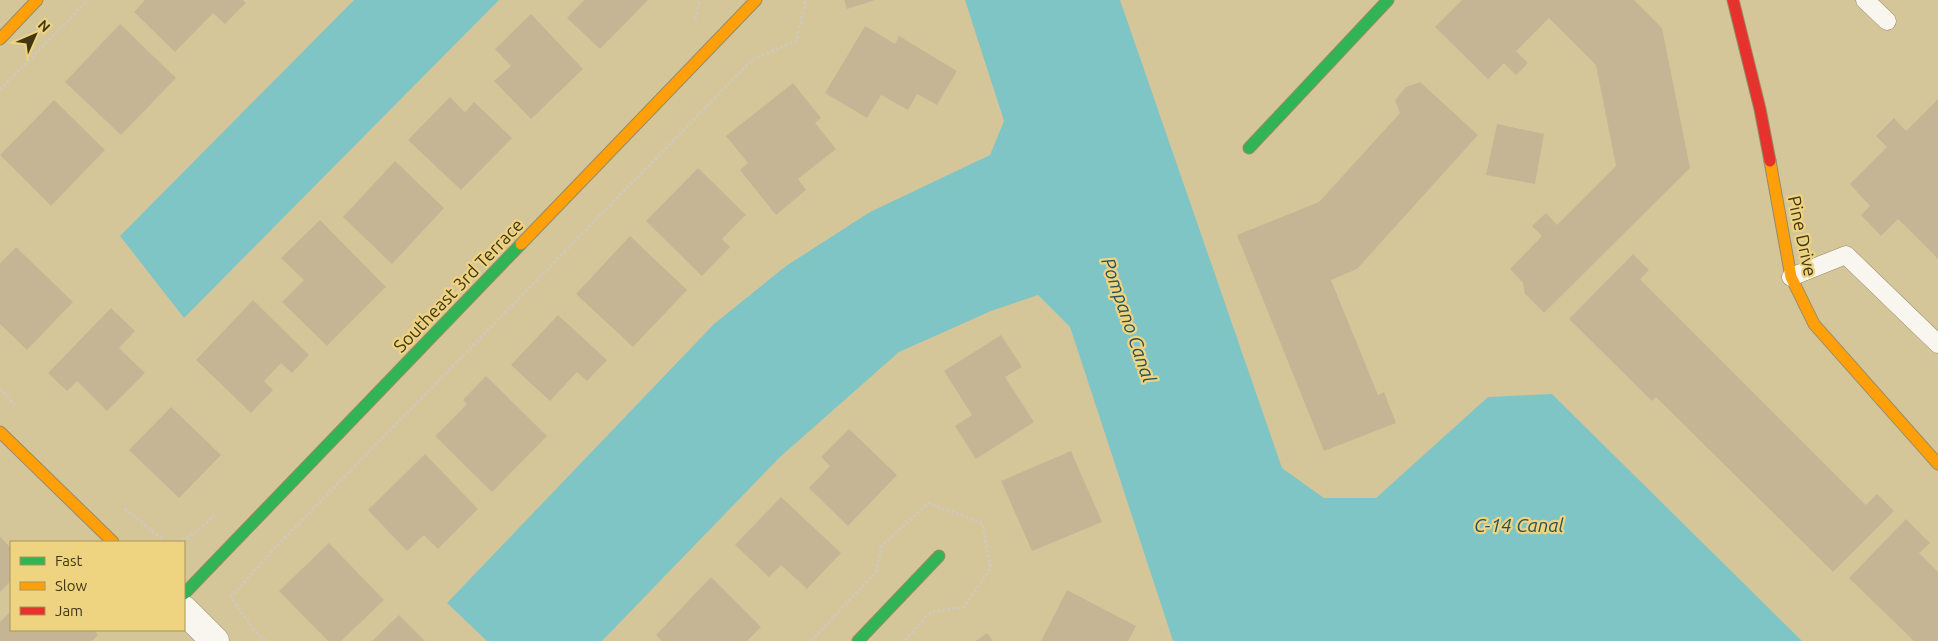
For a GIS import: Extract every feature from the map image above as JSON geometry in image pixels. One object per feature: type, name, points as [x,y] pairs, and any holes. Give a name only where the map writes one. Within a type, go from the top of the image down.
[{"type":"street","points":[[0,39],[37,0]]},
{"type":"street","name":"Southeast 3rd Terrace","points":[[185,593],[756,0]]},
{"type":"street","points":[[1249,148],[1388,0]]},
{"type":"street","name":"Pine Drive","points":[[1734,0],[1760,110],[1790,277],[1814,324],[1938,464]]},
{"type":"street","points":[[0,432],[112,541]]},
{"type":"street","points":[[858,641],[939,556]]},
{"type":"street","points":[[185,611],[215,641]]},
{"type":"lane","points":[[1866,0],[1887,21]]},
{"type":"lane","points":[[1790,277],[1846,255],[1938,344]]},
{"type":"path","points":[[0,90],[88,0]]},
{"type":"path","points":[[265,641],[255,631],[231,597],[272,550],[752,60],[796,41],[806,0]]},
{"type":"water","points":[[354,0],[499,0],[184,318],[120,236]]},
{"type":"water","name":"C-14 Canal","points":[[965,0],[1120,0],[1282,468],[1324,498],[1376,498],[1488,397],[1552,394],[1802,641],[1173,641],[1070,327],[1038,295],[991,311],[899,352],[780,457],[602,641],[487,641],[447,603],[714,324],[786,266],[870,212],[990,155],[1004,121]]},
{"type":"building","points":[[145,0],[243,0],[246,3],[225,24],[213,13],[175,52],[134,12]]},
{"type":"building","points":[[584,0],[648,0],[600,49],[567,18]]},
{"type":"building","points":[[844,0],[875,0],[847,9]]},
{"type":"building","points":[[1462,0],[1634,0],[1662,28],[1690,168],[1544,313],[1525,294],[1523,283],[1510,269],[1542,236],[1532,226],[1546,213],[1557,225],[1616,166],[1596,65],[1549,18],[1516,51],[1528,63],[1516,75],[1504,63],[1488,79],[1435,27]]},
{"type":"building","points":[[531,14],[583,69],[531,119],[494,81],[511,66],[495,49]]},
{"type":"building","points":[[120,24],[176,78],[121,135],[65,82]]},
{"type":"building","points":[[865,26],[895,44],[899,36],[957,71],[937,105],[917,94],[908,110],[881,95],[867,118],[825,93]]},
{"type":"building","points":[[1420,82],[1478,135],[1357,269],[1331,280],[1378,395],[1384,392],[1396,423],[1324,451],[1237,235],[1319,202],[1400,113],[1395,100],[1406,87]]},
{"type":"building","points":[[793,83],[821,118],[815,123],[836,149],[798,179],[806,190],[776,215],[740,170],[748,163],[726,136]]},
{"type":"building","points":[[450,97],[465,112],[474,102],[512,138],[461,190],[408,140]]},
{"type":"building","points":[[1938,99],[1938,259],[1898,219],[1881,236],[1861,215],[1870,206],[1850,184],[1887,147],[1876,136],[1894,118],[1906,131]]},
{"type":"building","points":[[54,100],[105,150],[51,206],[0,155]]},
{"type":"building","points":[[1497,124],[1544,134],[1535,184],[1486,175]]},
{"type":"building","points":[[395,161],[444,208],[392,264],[343,217]]},
{"type":"building","points":[[698,168],[746,215],[722,239],[730,247],[702,276],[646,221]]},
{"type":"building","points":[[320,220],[386,287],[327,346],[282,302],[304,280],[281,258]]},
{"type":"building","points":[[630,236],[687,290],[633,347],[576,294]]},
{"type":"building","points":[[16,247],[73,302],[27,350],[0,324],[0,263]]},
{"type":"building","points":[[1633,254],[1649,270],[1640,279],[1866,505],[1877,494],[1894,511],[1833,572],[1656,397],[1652,401],[1569,319]]},
{"type":"building","points":[[253,300],[309,355],[292,373],[281,363],[264,381],[273,390],[251,413],[196,360]]},
{"type":"building","points":[[111,308],[135,331],[119,348],[145,373],[107,411],[77,381],[67,391],[48,373]]},
{"type":"building","points":[[558,315],[607,360],[587,381],[577,372],[550,401],[511,365]]},
{"type":"building","points":[[1001,335],[1022,367],[1005,377],[1034,422],[976,459],[955,426],[972,415],[944,371]]},
{"type":"building","points":[[486,376],[547,436],[492,492],[435,436],[467,404],[463,400]]},
{"type":"building","points":[[171,407],[221,455],[179,498],[129,450]]},
{"type":"building","points":[[849,429],[897,475],[848,526],[809,488],[830,466],[821,457]]},
{"type":"building","points":[[1071,451],[1102,522],[1032,551],[1001,481]]},
{"type":"building","points":[[425,454],[478,509],[438,549],[424,535],[407,551],[368,510]]},
{"type":"building","points":[[781,497],[841,553],[807,589],[781,565],[769,577],[735,545]]},
{"type":"building","points":[[1906,519],[1930,543],[1919,553],[1938,572],[1938,641],[1914,641],[1849,578]]},
{"type":"building","points":[[0,537],[10,547],[10,582],[0,592]]},
{"type":"building","points":[[329,543],[384,600],[341,641],[328,641],[279,591]]},
{"type":"building","points":[[711,577],[761,627],[747,641],[662,641],[656,635]]},
{"type":"building","points":[[1067,590],[1136,626],[1128,641],[1041,641]]},
{"type":"building","points":[[10,612],[10,631],[95,631],[98,635],[92,641],[0,641],[0,622]]},
{"type":"building","points":[[399,615],[425,641],[372,641]]},
{"type":"building","points":[[987,633],[993,641],[976,641]]},
{"type":"traffic: fast","points":[[1249,148],[1388,0]]},
{"type":"traffic: fast","points":[[185,593],[521,244]]},
{"type":"traffic: fast","points":[[858,641],[939,556]]},
{"type":"traffic: slow","points":[[0,39],[37,0]]},
{"type":"traffic: slow","points":[[521,244],[756,0]]},
{"type":"traffic: slow","points":[[1770,161],[1791,277],[1814,324],[1938,464]]},
{"type":"traffic: slow","points":[[0,432],[112,541]]},
{"type":"traffic: jam","points":[[1733,0],[1760,109],[1770,161]]},
{"type":"water label","name":"Pompano Canal","points":[[1129,320]]}]
